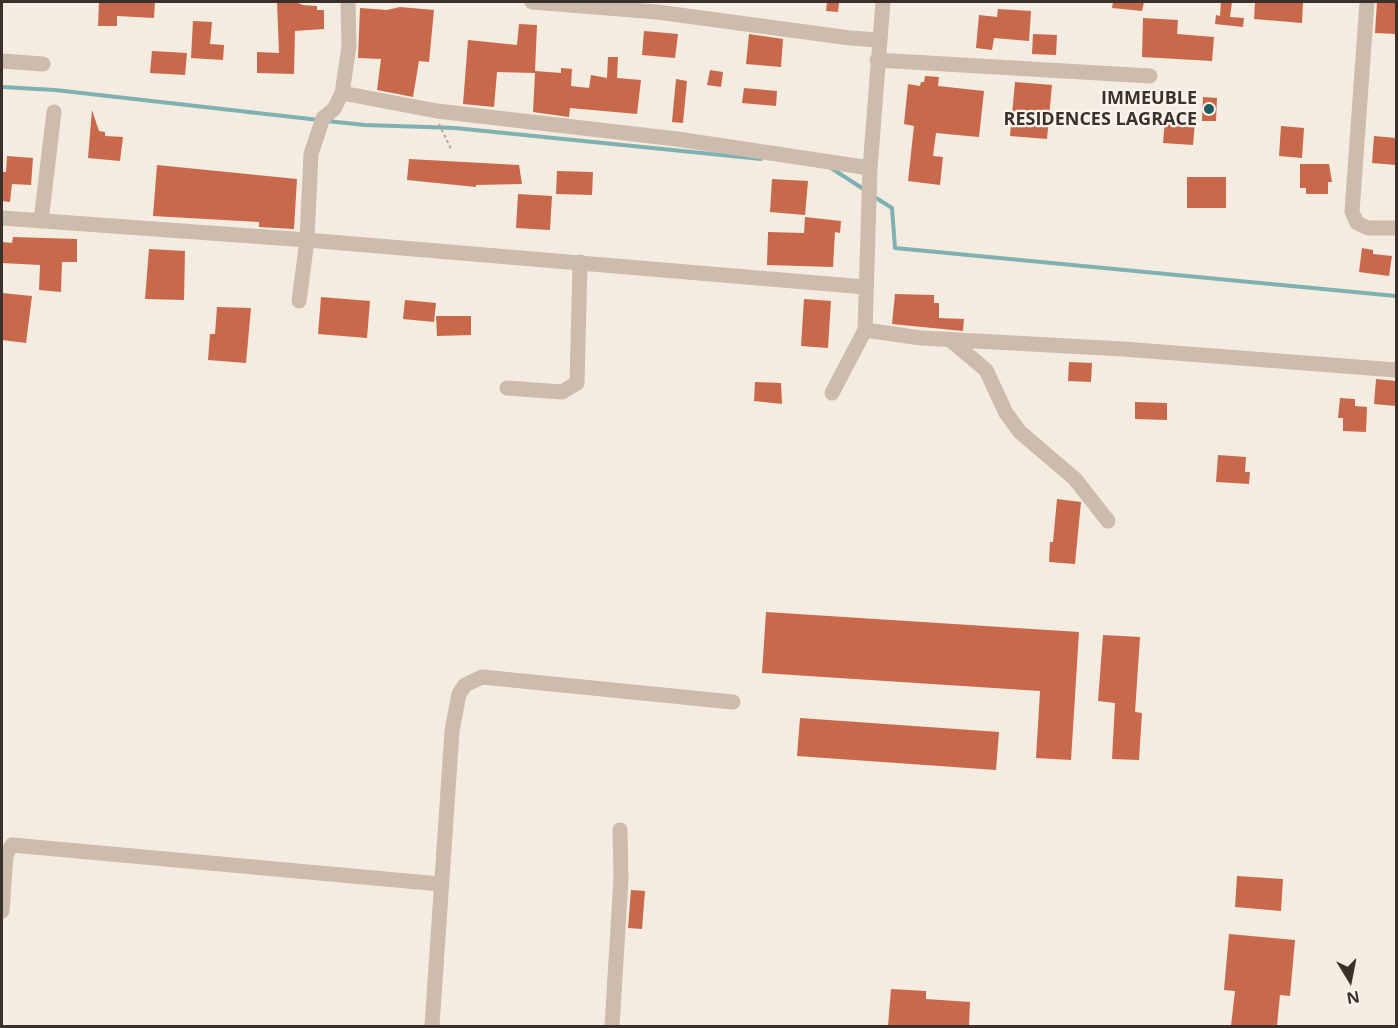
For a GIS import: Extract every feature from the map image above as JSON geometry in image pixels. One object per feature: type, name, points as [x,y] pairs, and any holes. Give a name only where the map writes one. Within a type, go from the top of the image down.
[{"type":"street","points":[[300,301],[307,240],[311,154],[323,118],[334,110],[342,93],[349,46],[348,2]]},
{"type":"street","points":[[532,2],[657,12],[879,40]]},
{"type":"street","points":[[832,393],[865,330],[870,168],[883,2]]},
{"type":"street","points":[[1367,2],[1352,212],[1357,222],[1368,228],[1396,228]]},
{"type":"street","points":[[877,60],[1150,76]]},
{"type":"street","points":[[2,61],[43,64]]},
{"type":"street","points":[[342,93],[437,111],[677,139],[870,168]]},
{"type":"street","points":[[41,221],[54,112]]},
{"type":"street","points":[[2,218],[307,240],[507,259],[580,262],[865,287]]},
{"type":"street","points":[[507,388],[562,392],[578,383],[580,262]]},
{"type":"street","points":[[865,330],[949,339],[1123,349],[1396,370]]},
{"type":"street","points":[[949,339],[986,370],[1006,413],[1020,432],[1075,479],[1108,521]]},
{"type":"street","points":[[432,1026],[452,731],[459,694],[465,685],[482,677],[734,702]]},
{"type":"street","points":[[612,1026],[621,879],[620,830]]},
{"type":"street","points":[[2,911],[6,855],[12,844],[440,884]]},
{"type":"path","points":[[437,111],[440,129],[452,151]]},
{"type":"building","points":[[99,2],[155,2],[154,18],[117,16],[117,26],[98,26]]},
{"type":"building","points":[[277,2],[296,2],[317,6],[317,10],[324,10],[324,29],[295,31],[294,74],[257,73],[257,52],[279,53]]},
{"type":"building","points":[[827,2],[839,2],[838,12],[826,11]]},
{"type":"building","points":[[1113,2],[1144,2],[1142,11],[1112,8]]},
{"type":"building","points":[[1221,2],[1232,2],[1230,17],[1244,18],[1243,27],[1215,24],[1216,15],[1220,16]]},
{"type":"building","points":[[1255,2],[1303,3],[1302,23],[1254,19]]},
{"type":"building","points":[[1377,2],[1396,2],[1395,34],[1375,33]]},
{"type":"building","points":[[400,7],[434,10],[429,62],[419,61],[413,97],[377,90],[381,59],[358,58],[360,8],[387,10]]},
{"type":"building","points":[[998,9],[1031,11],[1029,41],[994,38],[992,50],[976,48],[979,15],[997,17]]},
{"type":"building","points":[[1143,18],[1178,20],[1177,34],[1214,37],[1212,61],[1142,57]]},
{"type":"building","points":[[193,21],[212,22],[210,44],[224,45],[223,60],[191,58]]},
{"type":"building","points":[[519,24],[537,25],[535,71],[561,73],[561,68],[572,69],[571,86],[589,88],[591,75],[607,78],[608,57],[618,57],[617,78],[641,80],[637,114],[570,108],[569,117],[533,112],[535,73],[497,72],[494,107],[463,104],[468,40],[517,45]]},
{"type":"building","points":[[644,31],[678,34],[675,58],[642,55]]},
{"type":"building","points":[[749,34],[783,39],[781,67],[746,64]]},
{"type":"building","points":[[1033,34],[1057,35],[1056,55],[1032,54]]},
{"type":"building","points":[[152,51],[187,53],[185,75],[150,73]]},
{"type":"building","points":[[710,70],[723,72],[721,87],[707,85]]},
{"type":"building","points":[[925,76],[939,77],[938,86],[984,91],[979,137],[936,133],[933,156],[943,157],[940,185],[908,181],[914,126],[904,124],[908,84],[920,86]]},
{"type":"building","points":[[676,79],[687,81],[683,123],[672,122]]},
{"type":"building","points":[[1015,82],[1052,85],[1047,139],[1010,136]]},
{"type":"building","points":[[744,88],[777,91],[776,106],[742,103]]},
{"type":"building","name":"IMMEUBLE RESIDENCES LAGRACE","points":[[1203,97],[1217,98],[1216,121],[1202,121]]},
{"type":"building","points":[[92,110],[99,131],[105,132],[105,136],[123,137],[120,161],[88,158]]},
{"type":"building","points":[[1165,120],[1195,122],[1193,145],[1163,143]]},
{"type":"building","points":[[1281,126],[1304,128],[1302,158],[1279,156]]},
{"type":"building","points":[[1374,136],[1396,138],[1396,165],[1372,163]]},
{"type":"building","points":[[7,156],[33,158],[31,185],[12,184],[10,202],[2,201],[2,172],[6,172]]},
{"type":"building","points":[[409,159],[519,165],[522,184],[476,185],[476,187],[407,180]]},
{"type":"building","points":[[1300,164],[1329,164],[1332,182],[1328,182],[1328,194],[1306,194],[1306,188],[1300,188]]},
{"type":"building","points":[[157,165],[297,179],[294,229],[259,227],[259,222],[153,216]]},
{"type":"building","points":[[557,171],[593,172],[592,195],[556,194]]},
{"type":"building","points":[[1187,177],[1226,177],[1226,208],[1187,208]]},
{"type":"building","points":[[772,179],[808,181],[805,215],[770,212]]},
{"type":"building","points":[[518,194],[552,196],[550,230],[516,228]]},
{"type":"building","points":[[805,217],[841,221],[840,233],[835,232],[833,267],[767,265],[768,232],[804,233]]},
{"type":"building","points":[[13,237],[77,239],[77,262],[62,262],[61,292],[39,290],[40,265],[2,263],[2,242],[12,243]]},
{"type":"building","points":[[1362,248],[1373,250],[1373,254],[1392,256],[1389,276],[1359,272]]},
{"type":"building","points":[[149,249],[185,251],[184,300],[145,299]]},
{"type":"building","points":[[2,293],[32,296],[26,343],[2,340]]},
{"type":"building","points":[[895,294],[934,295],[934,303],[939,303],[939,318],[964,319],[963,331],[892,324]]},
{"type":"building","points":[[321,297],[370,301],[367,338],[318,334]]},
{"type":"building","points":[[804,299],[831,301],[828,348],[801,346]]},
{"type":"building","points":[[405,300],[436,303],[434,322],[403,319]]},
{"type":"building","points":[[217,307],[251,308],[246,363],[208,360],[210,334],[215,334]]},
{"type":"building","points":[[436,316],[471,316],[471,335],[437,336]]},
{"type":"building","points":[[1069,362],[1092,363],[1091,382],[1068,381]]},
{"type":"building","points":[[1376,379],[1396,381],[1396,406],[1374,404]]},
{"type":"building","points":[[755,382],[781,383],[782,404],[754,401]]},
{"type":"building","points":[[1340,398],[1355,399],[1355,406],[1367,407],[1366,432],[1343,431],[1343,418],[1338,418]]},
{"type":"building","points":[[1135,402],[1167,403],[1167,420],[1135,419]]},
{"type":"building","points":[[1218,455],[1246,457],[1245,472],[1250,472],[1249,484],[1216,482]]},
{"type":"building","points":[[1057,499],[1081,502],[1075,564],[1049,562]]},
{"type":"building","points":[[766,612],[1079,632],[1071,760],[1036,758],[1040,691],[762,673]]},
{"type":"building","points":[[1103,635],[1140,637],[1135,712],[1142,713],[1139,760],[1112,759],[1115,703],[1098,701]]},
{"type":"building","points":[[800,718],[999,732],[996,770],[797,756]]},
{"type":"building","points":[[1237,876],[1283,879],[1281,911],[1235,907]]},
{"type":"building","points":[[631,890],[645,891],[642,929],[628,928]]},
{"type":"building","points":[[1229,934],[1295,940],[1290,996],[1280,995],[1277,1026],[1231,1026],[1235,991],[1224,990]]},
{"type":"building","points":[[891,989],[926,991],[926,999],[970,1002],[969,1026],[888,1026]]},
{"type":"waterway","points":[[2,87],[55,90],[319,120]]},
{"type":"waterway","points":[[327,121],[365,125],[455,128],[761,159]]},
{"type":"waterway","points":[[831,168],[865,190]]},
{"type":"waterway","points":[[873,196],[892,208],[895,248],[1396,296]]},
{"type":"place","name":"IMMEUBLE RESIDENCES LAGRACE","points":[[1209,109]]}]
